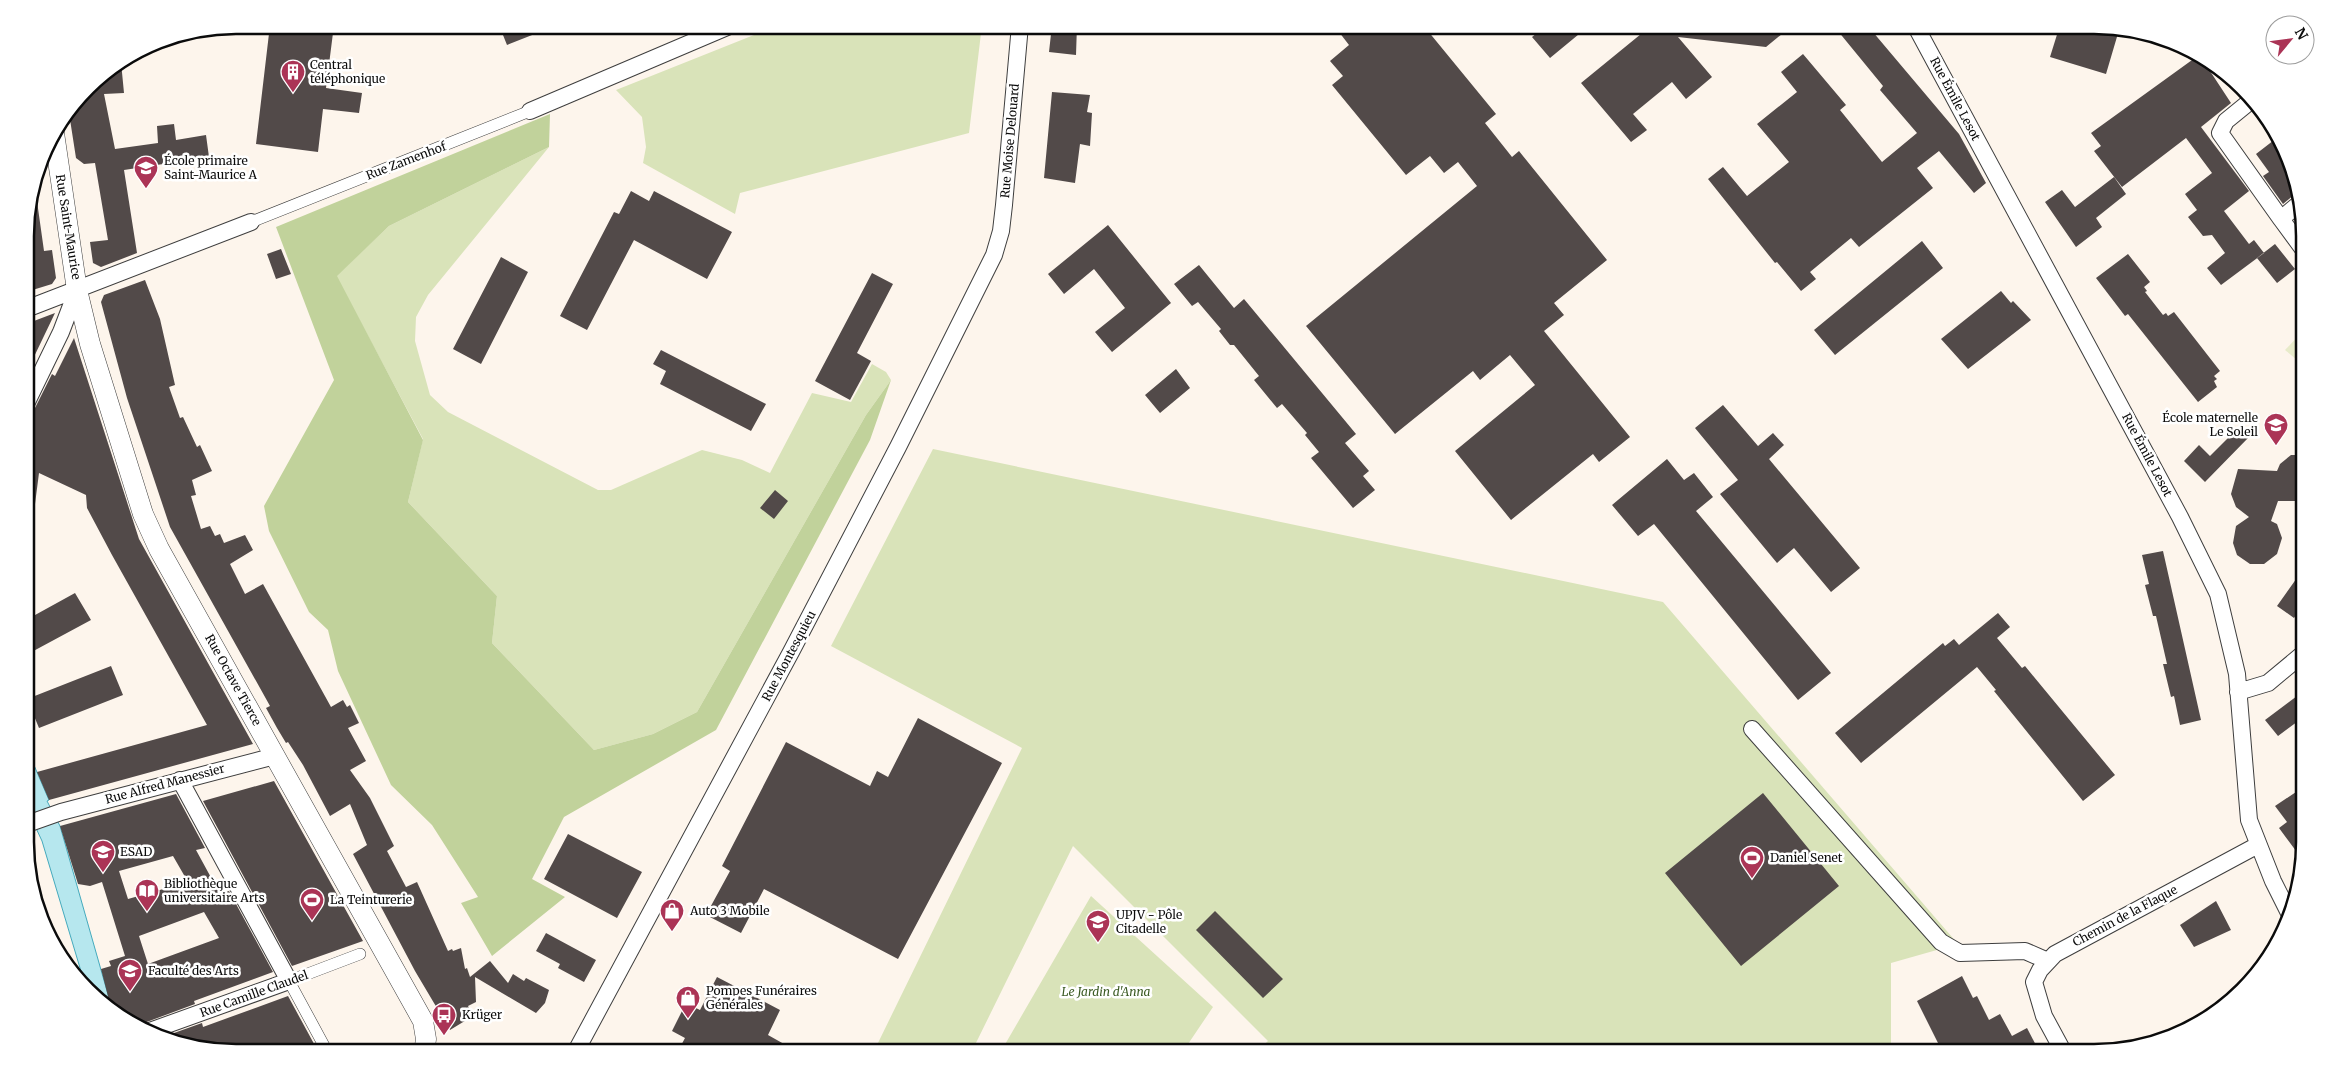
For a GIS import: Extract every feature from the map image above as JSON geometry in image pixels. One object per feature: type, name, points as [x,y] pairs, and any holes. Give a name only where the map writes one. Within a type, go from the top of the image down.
[{"type":"street","name":"Rue Zamenhof","points":[[34,306],[530,111],[711,34]]},
{"type":"street","name":"Rue Moise Delouard","points":[[994,255],[1001,230],[1004,205],[1019,34]]},
{"type":"street","name":"Rue Émile Lesot","points":[[1920,34],[2180,516],[2218,594],[2233,658],[2238,692],[2249,820],[2258,845],[2286,907]]},
{"type":"street","points":[[2247,104],[2226,121],[2220,133],[2296,239]]},
{"type":"street","name":"Rue Saint-Maurice","points":[[56,145],[77,290]]},
{"type":"street","points":[[2281,219],[2295,208]]},
{"type":"street","name":"Rue Montesquieu","points":[[580,1044],[791,652],[898,447],[994,255]]},
{"type":"street","points":[[34,388],[61,332],[77,290]]},
{"type":"street","name":"Rue Octave Tierce","points":[[77,290],[93,354],[143,514],[159,549],[423,1021],[425,1044]]},
{"type":"street","points":[[2238,692],[2268,683],[2296,660]]},
{"type":"street","points":[[1752,729],[1941,942],[1960,953],[2025,951],[2048,961]]},
{"type":"street","name":"Rue Alfred Manessier","points":[[34,822],[180,780],[275,756]]},
{"type":"street","points":[[180,780],[323,1044]]},
{"type":"street","name":"Chemin de la Flaque","points":[[2059,1044],[2044,1016],[2034,982],[2040,970],[2048,961],[2055,954],[2258,845]]},
{"type":"street","name":"Rue Camille Claudel","points":[[157,1028],[360,954]]},
{"type":"green space","points":[[756,34],[981,34],[969,133],[740,193],[735,214],[643,163],[646,147],[642,117],[616,90]]},
{"type":"green space","points":[[550,114],[549,147],[389,226],[337,276],[423,440],[408,502],[497,596],[492,643],[594,750],[653,734],[697,712],[866,415],[891,380],[870,440],[716,730],[564,817],[532,879],[565,897],[492,956],[461,903],[478,897],[432,825],[391,785],[338,671],[328,630],[309,612],[269,531],[264,506],[334,380],[276,227]]},
{"type":"green space","points":[[549,147],[428,295],[416,317],[415,341],[430,395],[448,412],[598,490],[611,490],[702,450],[742,460],[770,473],[812,393],[851,402],[872,364],[886,372],[891,380],[866,415],[697,712],[653,734],[594,750],[492,643],[497,596],[408,502],[423,439],[336,276],[389,226]]},
{"type":"green space","points":[[2296,338],[2296,359],[2285,350]]},
{"type":"green space","points":[[933,449],[1663,602],[1958,944],[1891,963],[1891,1044],[1265,1044],[1268,1041],[1073,846],[975,1044],[877,1044],[1022,748],[831,646]]},
{"type":"green space","name":"Le Jardin d'Anna","points":[[1091,896],[1213,1007],[1188,1044],[1005,1044]]},
{"type":"water","points":[[34,765],[49,800],[47,801],[60,826],[109,999],[81,971],[42,841],[34,824]]},
{"type":"building","name":"Central téléphonique","points":[[269,34],[333,34],[326,88],[362,93],[359,113],[323,109],[318,152],[256,144]]},
{"type":"building","points":[[503,34],[535,34],[507,45]]},
{"type":"building","points":[[1051,34],[1077,34],[1076,55],[1049,52]]},
{"type":"building","points":[[1341,34],[1430,34],[1496,114],[1485,123],[1512,157],[1519,151],[1607,260],[1554,303],[1564,315],[1544,331],[1630,437],[1599,462],[1593,454],[1511,520],[1455,451],[1535,385],[1510,355],[1480,380],[1473,371],[1395,434],[1306,326],[1477,186],[1458,162],[1444,173],[1430,156],[1406,175],[1332,85],[1343,76],[1330,61],[1349,45]]},
{"type":"building","points":[[1536,34],[1579,34],[1550,58],[1532,37]]},
{"type":"building","points":[[1641,34],[1782,34],[1766,47],[1678,37],[1712,77],[1686,99],[1672,82],[1633,114],[1647,130],[1631,142],[1581,83]]},
{"type":"building","points":[[1840,34],[1875,34],[1959,134],[1986,183],[1974,193],[1939,151],[1917,168],[1933,188],[1859,247],[1851,238],[1810,272],[1816,279],[1801,291],[1777,262],[1775,263],[1708,179],[1723,167],[1747,196],[1789,162],[1757,124],[1797,92],[1781,72],[1803,54],[1846,105],[1840,110],[1882,162],[1917,133],[1880,90],[1883,86]]},
{"type":"building","points":[[2057,34],[2118,35],[2106,74],[2050,57]]},
{"type":"building","points":[[2193,60],[2206,68],[2231,103],[2201,127],[2249,191],[2224,211],[2249,244],[2254,240],[2264,253],[2221,285],[2207,268],[2225,253],[2212,235],[2203,236],[2188,217],[2197,210],[2185,194],[2212,173],[2186,138],[2122,187],[2094,151],[2101,146],[2091,133]]},
{"type":"building","points":[[122,70],[124,93],[104,94],[115,149],[158,143],[157,126],[174,124],[176,140],[206,135],[209,157],[124,170],[137,253],[101,267],[93,263],[90,242],[108,240],[95,163],[84,164],[76,158],[70,121],[93,93]]},
{"type":"building","points":[[1052,92],[1090,95],[1087,112],[1092,113],[1090,146],[1080,144],[1075,183],[1044,178]]},
{"type":"building","points":[[2272,141],[2286,171],[2292,196],[2283,204],[2263,176],[2269,172],[2256,154]]},
{"type":"building","points":[[2114,177],[2126,194],[2096,218],[2102,227],[2076,247],[2045,202],[2062,190],[2075,207]]},
{"type":"building","points":[[631,191],[649,201],[654,191],[732,232],[707,279],[634,240],[587,330],[560,316],[614,212],[619,214]]},
{"type":"building","points":[[37,201],[44,251],[52,250],[56,278],[52,284],[34,290],[34,223]]},
{"type":"building","points":[[1108,225],[1171,303],[1112,352],[1095,332],[1125,308],[1094,269],[1064,294],[1048,274]]},
{"type":"building","points":[[1922,241],[1943,268],[1835,355],[1814,330]]},
{"type":"building","points":[[2275,244],[2295,269],[2277,283],[2257,258]]},
{"type":"building","points":[[281,249],[291,274],[276,279],[267,254]]},
{"type":"building","points":[[2128,254],[2150,282],[2144,287],[2147,291],[2145,292],[2163,315],[2166,313],[2168,316],[2174,312],[2220,371],[2214,376],[2217,379],[2214,381],[2217,387],[2198,402],[2128,314],[2125,316],[2096,278]]},
{"type":"building","points":[[501,257],[528,272],[481,364],[453,349]]},
{"type":"building","points":[[1199,265],[1234,308],[1244,299],[1356,434],[1345,443],[1369,471],[1363,476],[1375,490],[1353,508],[1311,458],[1319,452],[1305,435],[1307,433],[1282,404],[1277,408],[1254,380],[1259,376],[1234,345],[1230,345],[1219,331],[1221,329],[1198,302],[1192,306],[1174,284]]},
{"type":"building","points":[[872,273],[893,284],[857,353],[871,361],[850,400],[815,381]]},
{"type":"building","points":[[145,280],[160,319],[175,385],[169,387],[180,418],[183,417],[197,447],[200,445],[212,471],[192,480],[196,495],[191,496],[201,529],[210,526],[215,536],[220,534],[224,543],[245,535],[253,550],[230,564],[245,594],[263,584],[331,707],[343,700],[347,707],[350,705],[359,723],[348,728],[366,761],[350,770],[370,798],[394,846],[387,851],[406,887],[417,882],[448,951],[461,948],[465,969],[467,968],[470,977],[490,961],[508,983],[513,974],[524,981],[526,978],[549,990],[545,1003],[536,1013],[475,977],[476,1002],[468,1006],[473,1016],[450,1030],[415,971],[353,854],[367,845],[350,804],[330,816],[303,765],[288,742],[286,743],[266,708],[270,706],[170,527],[127,398],[101,302],[104,295]]},
{"type":"building","points":[[2001,291],[2011,303],[2013,301],[2031,320],[1968,369],[1941,339]]},
{"type":"building","points":[[55,313],[34,357],[34,321]]},
{"type":"building","points":[[74,338],[139,539],[253,744],[49,800],[37,772],[207,725],[87,508],[86,495],[39,473],[34,504],[34,409],[52,374],[55,376]]},
{"type":"building","points":[[661,350],[766,404],[751,431],[660,384],[666,371],[653,364]]},
{"type":"building","points":[[1176,369],[1190,388],[1160,413],[1145,395]]},
{"type":"building","points":[[1723,405],[1758,446],[1773,433],[1784,445],[1769,459],[1860,568],[1831,592],[1794,548],[1777,563],[1720,494],[1738,480],[1695,428]]},
{"type":"building","points":[[2239,427],[2249,437],[2205,482],[2184,461],[2199,445],[2210,456]]},
{"type":"building","points":[[2291,455],[2296,455],[2296,501],[2278,501],[2271,521],[2277,524],[2282,538],[2277,554],[2264,564],[2250,564],[2237,555],[2233,543],[2236,526],[2249,517],[2236,507],[2231,494],[2238,469],[2277,471],[2280,464]]},
{"type":"building","points":[[1667,459],[1684,480],[1694,473],[1713,497],[1696,511],[1831,673],[1798,700],[1654,524],[1638,536],[1612,505]]},
{"type":"building","points":[[775,490],[788,501],[774,519],[760,508]]},
{"type":"building","points":[[2163,551],[2201,720],[2180,725],[2174,696],[2171,697],[2163,664],[2167,664],[2156,616],[2153,616],[2145,585],[2149,584],[2142,555]]},
{"type":"building","points":[[2296,579],[2296,615],[2294,618],[2277,606]]},
{"type":"building","points":[[75,593],[91,620],[34,651],[34,616]]},
{"type":"building","points":[[1998,613],[2010,627],[1997,638],[2022,668],[2025,666],[2115,775],[2083,801],[1994,691],[1996,690],[1977,667],[1861,763],[1835,733],[1943,643],[1945,646],[1954,639],[1959,645]]},
{"type":"building","points":[[111,666],[123,695],[39,728],[34,716],[34,696]]},
{"type":"building","points":[[2296,697],[2296,723],[2278,736],[2265,720]]},
{"type":"building","points":[[918,718],[1002,763],[898,959],[764,889],[741,933],[706,915],[730,871],[722,866],[786,742],[870,786],[877,771],[888,777]]},
{"type":"building","points":[[274,781],[363,941],[292,966],[203,801]]},
{"type":"building","points":[[2296,792],[2296,851],[2279,828],[2287,822],[2275,806]]},
{"type":"building","name":"Daniel Senet","points":[[1763,793],[1839,886],[1741,966],[1665,873]]},
{"type":"building","points":[[176,794],[205,848],[196,850],[220,894],[229,891],[273,972],[194,1001],[195,1004],[145,1023],[109,998],[101,969],[111,966],[109,961],[125,956],[102,882],[90,886],[78,884],[60,826]],"holes":[[[173,856],[188,882],[128,899],[119,871]],[[204,912],[219,938],[148,964],[139,936]]]},
{"type":"building","points":[[568,834],[642,872],[617,918],[544,879]]},
{"type":"building","points":[[2216,901],[2231,930],[2194,947],[2180,925]]},
{"type":"building","points":[[1215,911],[1283,979],[1263,998],[1196,930]]},
{"type":"building","points":[[546,933],[596,960],[584,982],[558,968],[560,964],[536,951]]},
{"type":"building","points":[[1962,976],[1973,998],[1977,996],[1989,1020],[2000,1014],[2012,1036],[2027,1028],[2035,1044],[1938,1044],[1917,1001]]},
{"type":"building","points":[[717,977],[780,1010],[768,1035],[784,1044],[682,1044],[685,1038],[672,1031],[686,1003],[700,1010]]},
{"type":"building","points":[[288,996],[314,1044],[223,1044],[209,1043],[171,1034],[202,1023],[203,1027]]},
{"type":"place","name":"Central téléphonique","points":[[293,93]]},
{"type":"place","name":"École primaire Saint-Maurice A","points":[[146,189]]},
{"type":"place","name":"École maternelle Le Soleil","points":[[2276,446]]},
{"type":"place","name":"ESAD","points":[[103,873]]},
{"type":"place","name":"Daniel Senet","points":[[1752,879]]},
{"type":"place","name":"Bibliothèque universitaire Arts","points":[[147,912]]},
{"type":"place","name":"La Teinturerie","points":[[312,921]]},
{"type":"place","name":"Auto 3 Mobile","points":[[672,932]]},
{"type":"place","name":"UPJV - Pôle Citadelle","points":[[1098,943]]},
{"type":"place","name":"Faculté des Arts","points":[[130,992]]},
{"type":"place","name":"Pompes Funéraires Générales","points":[[688,1019]]},
{"type":"place","name":"Krüger","points":[[444,1036]]}]
